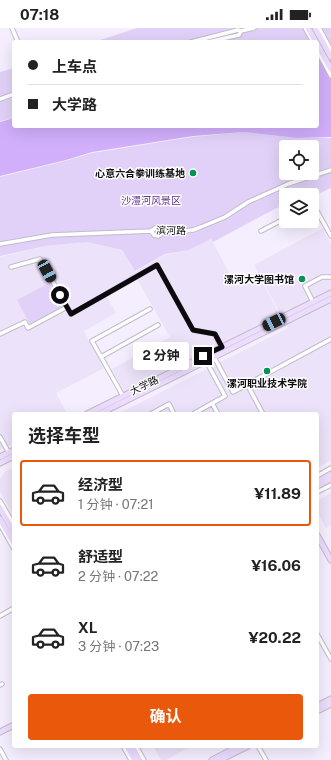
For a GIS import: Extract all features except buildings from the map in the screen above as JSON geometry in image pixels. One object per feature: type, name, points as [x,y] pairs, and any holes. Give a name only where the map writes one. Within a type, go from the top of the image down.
[{"type":"main road","points":[[308,28],[315,40]]},
{"type":"main road","points":[[315,28],[331,57]]},
{"type":"main road","points":[[319,47],[331,69]]},
{"type":"main road","name":"大学路","points":[[91,412],[331,293]]},
{"type":"main road","name":"大学路","points":[[103,412],[331,299]]},
{"type":"main road","points":[[1,460],[8,452],[12,451]]},
{"type":"main road","points":[[1,460],[12,457]]},
{"type":"main road","points":[[319,481],[331,474]]},
{"type":"main road","points":[[319,485],[331,479]]},
{"type":"main road","points":[[0,508],[12,529]]},
{"type":"main road","points":[[0,519],[12,540]]},
{"type":"main road","points":[[319,539],[331,560]]},
{"type":"main road","points":[[319,705],[331,699]]},
{"type":"main road","points":[[319,710],[331,704]]},
{"type":"main road","points":[[0,732],[12,726]]},
{"type":"main road","points":[[128,748],[135,760]]},
{"type":"main road","points":[[132,748],[139,760]]},
{"type":"main road","points":[[212,760],[235,748]]},
{"type":"main road","points":[[220,760],[244,748]]},
{"type":"street","points":[[12,28],[17,40]]},
{"type":"street","points":[[199,40],[238,30],[241,31],[254,28]]},
{"type":"street","points":[[305,28],[312,40]]},
{"type":"street","points":[[319,28],[331,50]]},
{"type":"street","points":[[217,40],[239,35],[241,31]]},
{"type":"street","points":[[319,54],[331,76]]},
{"type":"street","points":[[0,99],[12,95]]},
{"type":"street","name":"滨河路","points":[[0,244],[52,235],[151,230],[157,227],[165,232],[193,230],[225,217],[248,202],[288,184],[331,170]]},
{"type":"street","points":[[319,215],[331,236]]},
{"type":"street","points":[[261,231],[279,222]]},
{"type":"street","points":[[151,230],[154,235],[158,236],[165,232]]},
{"type":"street","points":[[11,268],[40,259],[71,314],[157,265],[193,330],[215,334],[222,347]]},
{"type":"street","points":[[313,302],[305,286],[322,277],[331,277]]},
{"type":"street","points":[[0,334],[25,322],[28,328],[66,307]]},
{"type":"street","points":[[123,396],[92,341],[150,309]]},
{"type":"street","points":[[101,357],[158,325]]},
{"type":"street","points":[[196,412],[331,339]]},
{"type":"street","points":[[214,358],[233,392]]},
{"type":"street","points":[[206,362],[225,396]]},
{"type":"street","points":[[247,384],[261,412]]},
{"type":"street","points":[[212,403],[217,412]]},
{"type":"street","points":[[154,412],[169,404],[173,412]]},
{"type":"street","points":[[0,436],[8,452]]},
{"type":"street","points":[[319,475],[331,468]]},
{"type":"street","points":[[319,492],[331,485]]},
{"type":"street","points":[[0,501],[12,522]]},
{"type":"street","points":[[0,524],[12,545]]},
{"type":"street","points":[[0,616],[12,609]]},
{"type":"street","points":[[319,638],[331,659]]},
{"type":"street","points":[[124,748],[131,760]]},
{"type":"street","points":[[137,748],[144,760]]},
{"type":"street","points":[[259,748],[266,760]]},
{"type":"street","points":[[0,749],[6,760]]},
{"type":"shaded area","points":[[331,52],[331,137],[297,138],[244,132],[193,136],[92,152],[0,176],[0,122],[12,119],[12,128],[319,128],[319,55]]},
{"type":"shaded area","name":"漯河职业技术学院","points":[[323,228],[331,244],[331,460],[319,467],[319,412],[122,412],[288,328],[254,265]]},
{"type":"shaded area","points":[[211,239],[236,286],[258,274],[279,314],[125,393],[112,369],[170,337],[137,279],[106,296],[116,313],[84,331],[104,368],[56,393],[66,412],[12,412],[12,445],[0,450],[0,257],[46,246],[87,242],[122,250],[135,272],[165,255],[189,250]]},
{"type":"shaded area","points":[[12,468],[12,513],[0,491],[0,479],[5,472]]},
{"type":"shaded area","points":[[331,493],[331,525],[326,528],[319,515],[319,500]]},
{"type":"shaded area","points":[[154,748],[188,748],[166,760],[161,760]]},
{"type":"green space","points":[[137,28],[331,28],[331,52],[319,55],[319,40],[100,40]]},
{"type":"green space","points":[[12,69],[12,118],[0,121],[0,72]]},
{"type":"green space","name":"沙澧河风景区","points":[[244,132],[297,138],[331,138],[331,188],[319,194],[319,188],[279,188],[279,207],[213,242],[211,239],[189,250],[165,254],[135,271],[122,250],[87,242],[45,246],[0,256],[0,177],[92,153],[193,137]]},
{"type":"green space","points":[[51,282],[64,306],[30,324],[17,300]]},
{"type":"place","name":"心意六合拳训练基地","points":[[193,173]]},
{"type":"place","name":"漯河大学图书馆","points":[[302,279]]},
{"type":"place","name":"漯河职业技术学院","points":[[267,371]]},
{"type":"route","points":[[60,295],[71,314],[157,265],[193,330],[215,334],[222,347],[203,356]]}]
